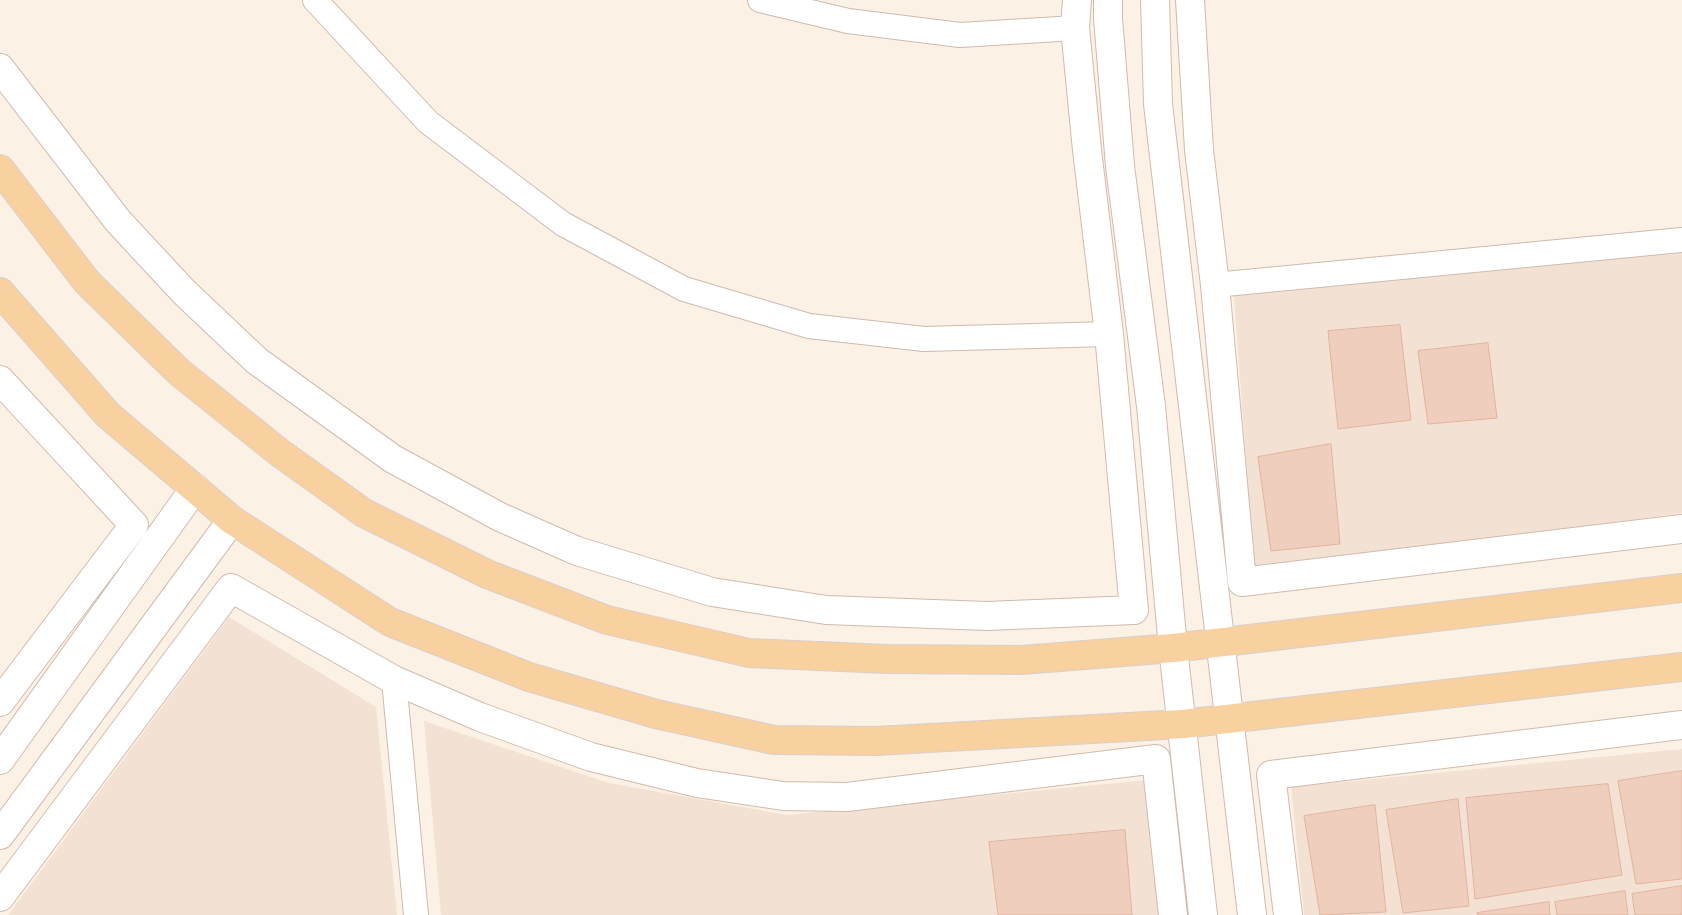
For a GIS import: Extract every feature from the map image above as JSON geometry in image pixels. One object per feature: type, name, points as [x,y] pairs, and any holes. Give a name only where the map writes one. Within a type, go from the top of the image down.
[{"type":"main road","points":[[0,68],[118,221],[184,292],[257,361],[393,459],[500,517],[578,551],[712,592],[826,610],[987,616],[1134,610],[1109,334],[1087,150],[1075,28],[1077,0]]},
{"type":"main road","points":[[1108,0],[1120,166],[1151,406],[1173,648],[1203,915]]},
{"type":"main road","points":[[1155,0],[1158,104],[1252,915]]},
{"type":"main road","points":[[1190,0],[1199,150],[1215,285],[1242,582],[1682,529]]},
{"type":"main road","points":[[0,169],[87,282],[179,372],[280,453],[364,513],[487,574],[607,620],[749,653],[887,659],[1022,660],[1219,643],[1682,588]]},
{"type":"main road","points":[[0,292],[108,415],[232,520],[390,622],[529,677],[683,720],[774,740],[876,741],[1183,724],[1682,667]]},
{"type":"main road","points":[[0,380],[134,525],[0,702]]},
{"type":"main road","points":[[0,760],[195,488]]},
{"type":"main road","points":[[0,836],[232,520]]},
{"type":"main road","points":[[0,898],[231,588],[394,680],[480,718],[591,757],[697,783],[783,796],[847,797],[1156,759],[1173,915]]},
{"type":"main road","points":[[1288,915],[1271,775],[1682,725]]},
{"type":"street","points":[[315,0],[428,122],[563,224],[684,288],[809,326],[915,338],[1109,334]]},
{"type":"street","points":[[760,0],[848,21],[960,35],[1075,28]]},
{"type":"street","points":[[1215,285],[1682,240]]},
{"type":"street","points":[[394,680],[416,915]]},
{"type":"shaded area","points":[[1682,251],[1682,513],[1254,571],[1234,296]]},
{"type":"shaded area","points":[[229,617],[376,707],[397,915],[8,915]]},
{"type":"shaded area","points":[[424,721],[609,783],[787,815],[1147,780],[1161,915],[441,915]]},
{"type":"shaded area","points":[[1682,749],[1682,915],[1304,915],[1291,787]]},
{"type":"building","points":[[1400,325],[1411,420],[1338,429],[1328,331]]},
{"type":"building","points":[[1488,343],[1497,418],[1428,424],[1418,351]]},
{"type":"building","points":[[1331,444],[1340,544],[1271,551],[1258,457]]},
{"type":"building","points":[[1682,771],[1682,879],[1636,884],[1618,781]]},
{"type":"building","points":[[1608,784],[1622,875],[1475,899],[1466,798]]},
{"type":"building","points":[[1458,799],[1469,906],[1403,913],[1386,810]]},
{"type":"building","points":[[1375,805],[1386,912],[1320,915],[1304,816]]},
{"type":"building","points":[[1125,830],[1132,915],[998,915],[989,842]]},
{"type":"building","points":[[1682,886],[1682,915],[1635,915],[1632,894]]},
{"type":"building","points":[[1625,891],[1628,915],[1557,915],[1555,902]]},
{"type":"building","points":[[1549,902],[1550,915],[1478,915],[1477,913]]}]
